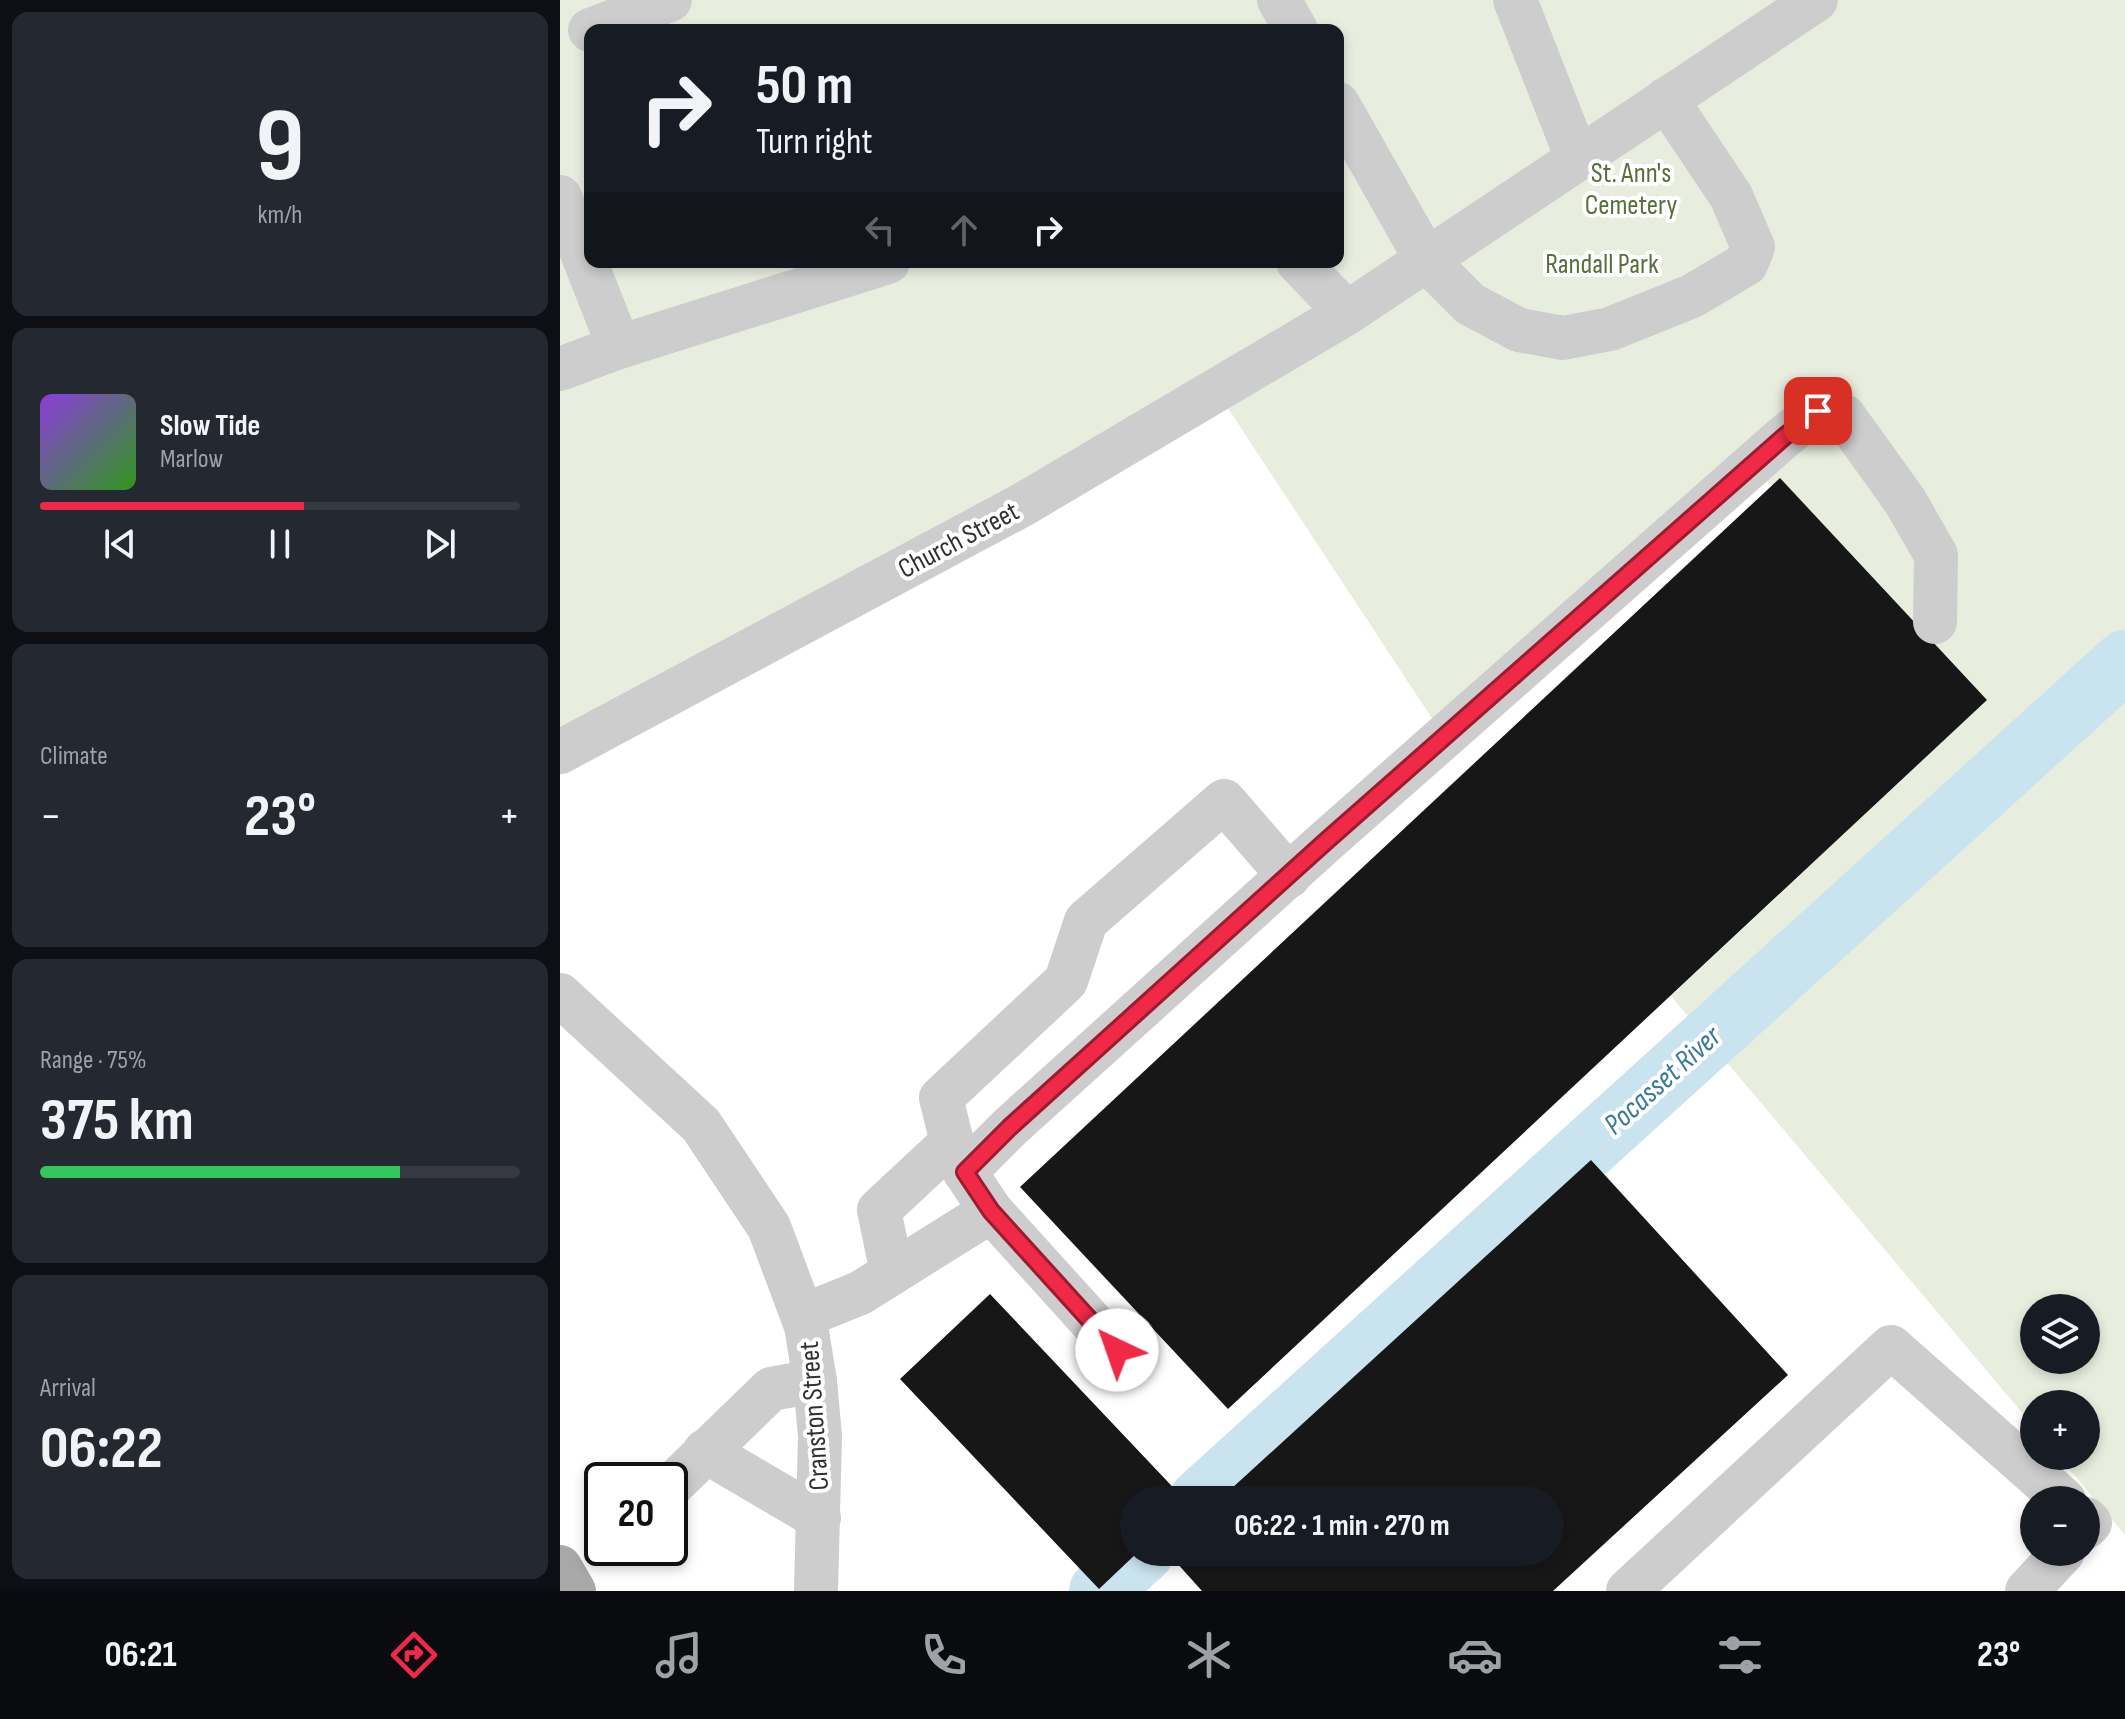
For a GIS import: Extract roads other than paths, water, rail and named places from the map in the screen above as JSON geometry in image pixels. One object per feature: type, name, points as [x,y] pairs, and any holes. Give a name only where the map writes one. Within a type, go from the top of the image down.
[{"type":"street","points":[[606,24],[670,0]]},
{"type":"street","points":[[1279,0],[1293,24]]},
{"type":"street","points":[[1515,0],[1577,158]]},
{"type":"street","name":"Church Street","points":[[560,752],[1022,505],[1347,313],[1816,0]]},
{"type":"street","points":[[560,41],[584,32]]},
{"type":"street","points":[[1344,115],[1427,261],[1470,304],[1519,330],[1563,338],[1610,329],[1692,296],[1746,264],[1753,247],[1731,196],[1666,99]]},
{"type":"street","points":[[560,197],[584,258]]},
{"type":"street","points":[[588,268],[619,347]]},
{"type":"street","points":[[560,369],[619,347],[869,268]]},
{"type":"street","points":[[1304,268],[1347,313]]},
{"type":"street","points":[[892,1273],[879,1210],[958,1157],[1010,1127],[1785,436],[1818,411],[1844,416],[1905,501],[1936,555],[1935,622]]},
{"type":"street","points":[[1117,1350],[991,1211],[958,1157],[941,1098],[1066,981],[1086,921],[1224,801],[1289,876]]},
{"type":"street","name":"Cranston Street","points":[[560,995],[701,1125],[769,1227],[803,1316],[815,1381],[820,1436],[816,1591]]},
{"type":"street","points":[[803,1316],[860,1293],[991,1211]]},
{"type":"street","points":[[1628,1591],[1891,1347],[2048,1486]]},
{"type":"street","points":[[688,1468],[771,1389],[815,1381]]},
{"type":"street","points":[[705,1451],[819,1518]]},
{"type":"street","points":[[2027,1591],[2050,1566]]},
{"type":"waterway","name":"Pocasset River","points":[[1215,1486],[2125,661]]},
{"type":"waterway","name":"Pocasset River","points":[[1100,1591],[1128,1566]]},
{"type":"park label","name":"St. Ann's Cemetery","points":[[1631,188]]},
{"type":"park label","name":"Randall Park","points":[[1602,263]]}]
